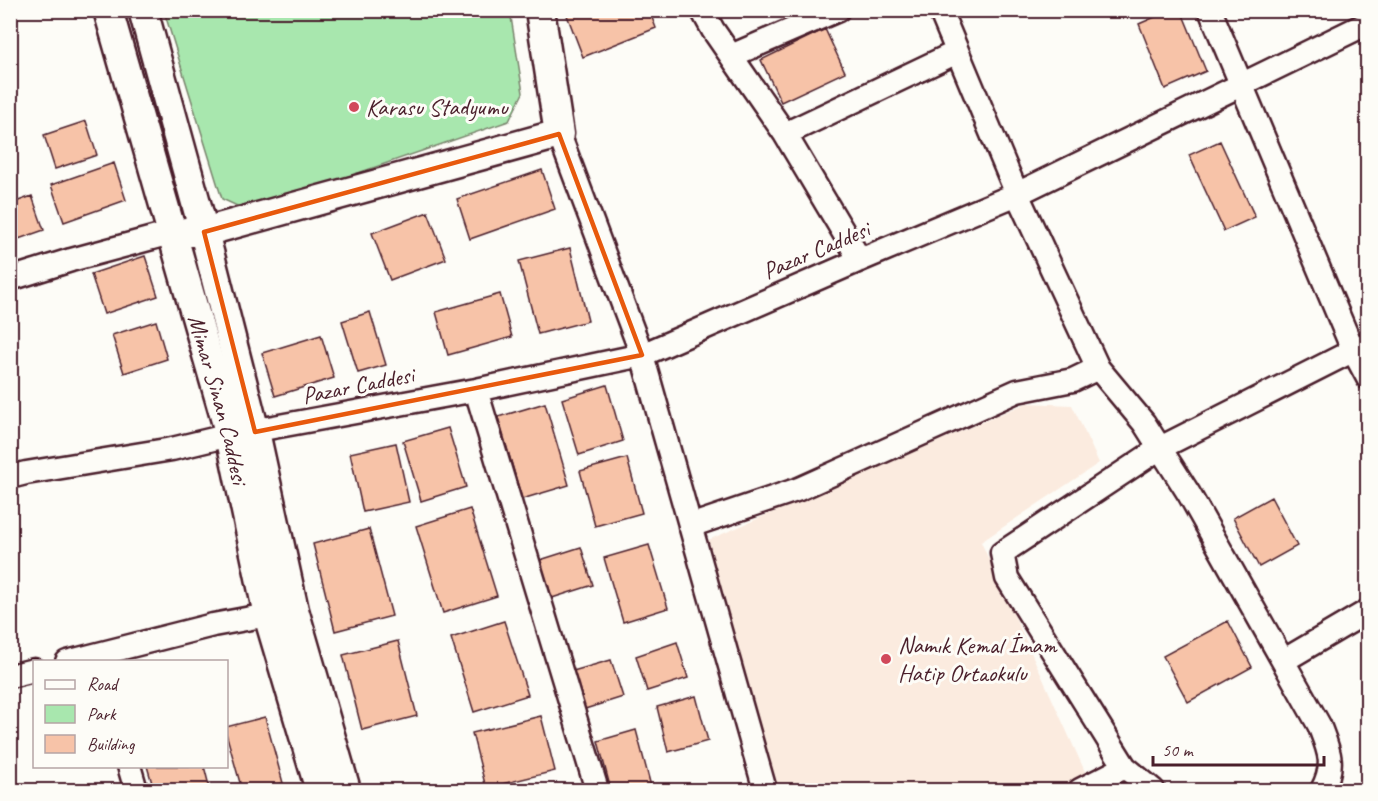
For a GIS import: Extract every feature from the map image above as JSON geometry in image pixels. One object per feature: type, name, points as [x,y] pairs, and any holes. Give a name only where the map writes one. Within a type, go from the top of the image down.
[{"type":"main road","name":"Mimar Sinan Caddesi","points":[[108,10],[171,233],[242,433]]},
{"type":"main road","name":"Mimar Sinan Caddesi","points":[[143,10],[204,232],[242,433],[320,790]]},
{"type":"main road","points":[[171,233],[204,232],[559,134],[540,10]]},
{"type":"main road","name":"Mimar Sinan Caddesi","points":[[281,612],[346,790]]},
{"type":"street","points":[[702,10],[784,134],[860,260]]},
{"type":"street","points":[[731,56],[838,10]]},
{"type":"street","points":[[940,10],[1017,194],[1098,368],[1144,423],[1189,494],[1319,725],[1331,756],[1327,781],[1322,790]]},
{"type":"street","points":[[1210,10],[1360,346],[1368,378]]},
{"type":"street","name":"Pazar Caddesi","points":[[10,477],[172,449],[242,433],[476,390],[642,355],[1017,194],[1368,23]]},
{"type":"street","points":[[784,134],[957,52]]},
{"type":"street","points":[[559,134],[642,355],[765,790]]},
{"type":"street","points":[[10,279],[171,233]]},
{"type":"street","points":[[1153,790],[1125,767],[1007,578],[1002,553],[1160,448],[1360,346]]},
{"type":"street","points":[[690,526],[799,489],[1017,391],[1073,380],[1098,368]]},
{"type":"street","points":[[476,390],[597,790]]},
{"type":"street","points":[[1283,661],[1368,611]]},
{"type":"street","points":[[82,660],[98,658],[213,625],[281,612]]},
{"type":"street","points":[[10,676],[33,670]]},
{"type":"street","points":[[1080,790],[1125,767]]},
{"type":"street","points":[[130,768],[136,790]]},
{"type":"highlighted area","points":[[559,134],[642,355],[255,432],[204,232]]},
{"type":"shaded area","name":"Namık Kemal İmam Hatip Ortaokulu","points":[[1027,403],[1072,405],[1099,463],[981,542],[1087,776],[1056,790],[776,790],[706,541]]},
{"type":"green space","name":"Karasu Stadyumu","points":[[164,11],[510,11],[523,93],[509,121],[248,211],[222,199]]},
{"type":"building","points":[[565,10],[649,10],[656,28],[583,57]]},
{"type":"building","points":[[1171,10],[1181,10],[1206,71],[1165,89],[1139,24]]},
{"type":"building","points":[[825,29],[845,72],[781,102],[761,60]]},
{"type":"building","points":[[86,121],[97,155],[55,169],[44,135]]},
{"type":"building","points":[[1220,141],[1255,217],[1224,231],[1189,155]]},
{"type":"building","points":[[114,163],[126,200],[64,222],[51,185]]},
{"type":"building","points":[[542,170],[555,209],[470,239],[457,199]]},
{"type":"building","points":[[32,196],[44,230],[10,242],[10,204]]},
{"type":"building","points":[[428,212],[446,259],[390,280],[372,233]]},
{"type":"building","points":[[570,248],[588,321],[538,334],[519,261]]},
{"type":"building","points":[[145,256],[158,296],[104,314],[91,274]]},
{"type":"building","points":[[500,294],[512,337],[448,355],[436,312]]},
{"type":"building","points":[[370,312],[386,365],[358,373],[342,321]]},
{"type":"building","points":[[156,321],[167,359],[124,373],[112,335]]},
{"type":"building","points":[[321,335],[334,378],[275,396],[262,353]]},
{"type":"building","points":[[607,385],[623,441],[579,455],[562,399]]},
{"type":"building","points":[[545,403],[569,485],[522,499],[498,417]]},
{"type":"building","points":[[448,428],[466,487],[421,501],[403,441]]},
{"type":"building","points":[[396,443],[409,502],[363,512],[350,453]]},
{"type":"building","points":[[627,458],[642,513],[595,526],[580,471]]},
{"type":"building","points":[[1271,497],[1297,546],[1259,567],[1233,518]]},
{"type":"building","points":[[470,509],[497,596],[443,613],[416,526]]},
{"type":"building","points":[[369,529],[392,616],[335,631],[313,544]]},
{"type":"building","points":[[649,545],[668,608],[623,622],[604,558]]},
{"type":"building","points":[[581,547],[593,585],[552,598],[540,560]]},
{"type":"building","points":[[504,621],[528,695],[474,712],[451,638]]},
{"type":"building","points":[[1228,621],[1252,667],[1188,702],[1163,656]]},
{"type":"building","points":[[398,641],[417,716],[362,730],[343,655]]},
{"type":"building","points":[[677,642],[688,678],[647,691],[636,656]]},
{"type":"building","points":[[611,660],[623,697],[585,709],[573,671]]},
{"type":"building","points":[[696,696],[708,741],[668,752],[657,707]]},
{"type":"building","points":[[541,716],[555,771],[486,788],[472,733]]},
{"type":"building","points":[[265,717],[283,783],[257,790],[242,790],[228,740],[228,726]]},
{"type":"building","points":[[636,730],[652,790],[611,790],[598,741]]},
{"type":"building","points":[[148,768],[204,768],[210,790],[154,790]]},
{"type":"place","name":"Karasu Stadyumu","points":[[354,107]]},
{"type":"place","name":"Namık Kemal İmam Hatip Ortaokulu","points":[[886,659]]}]
